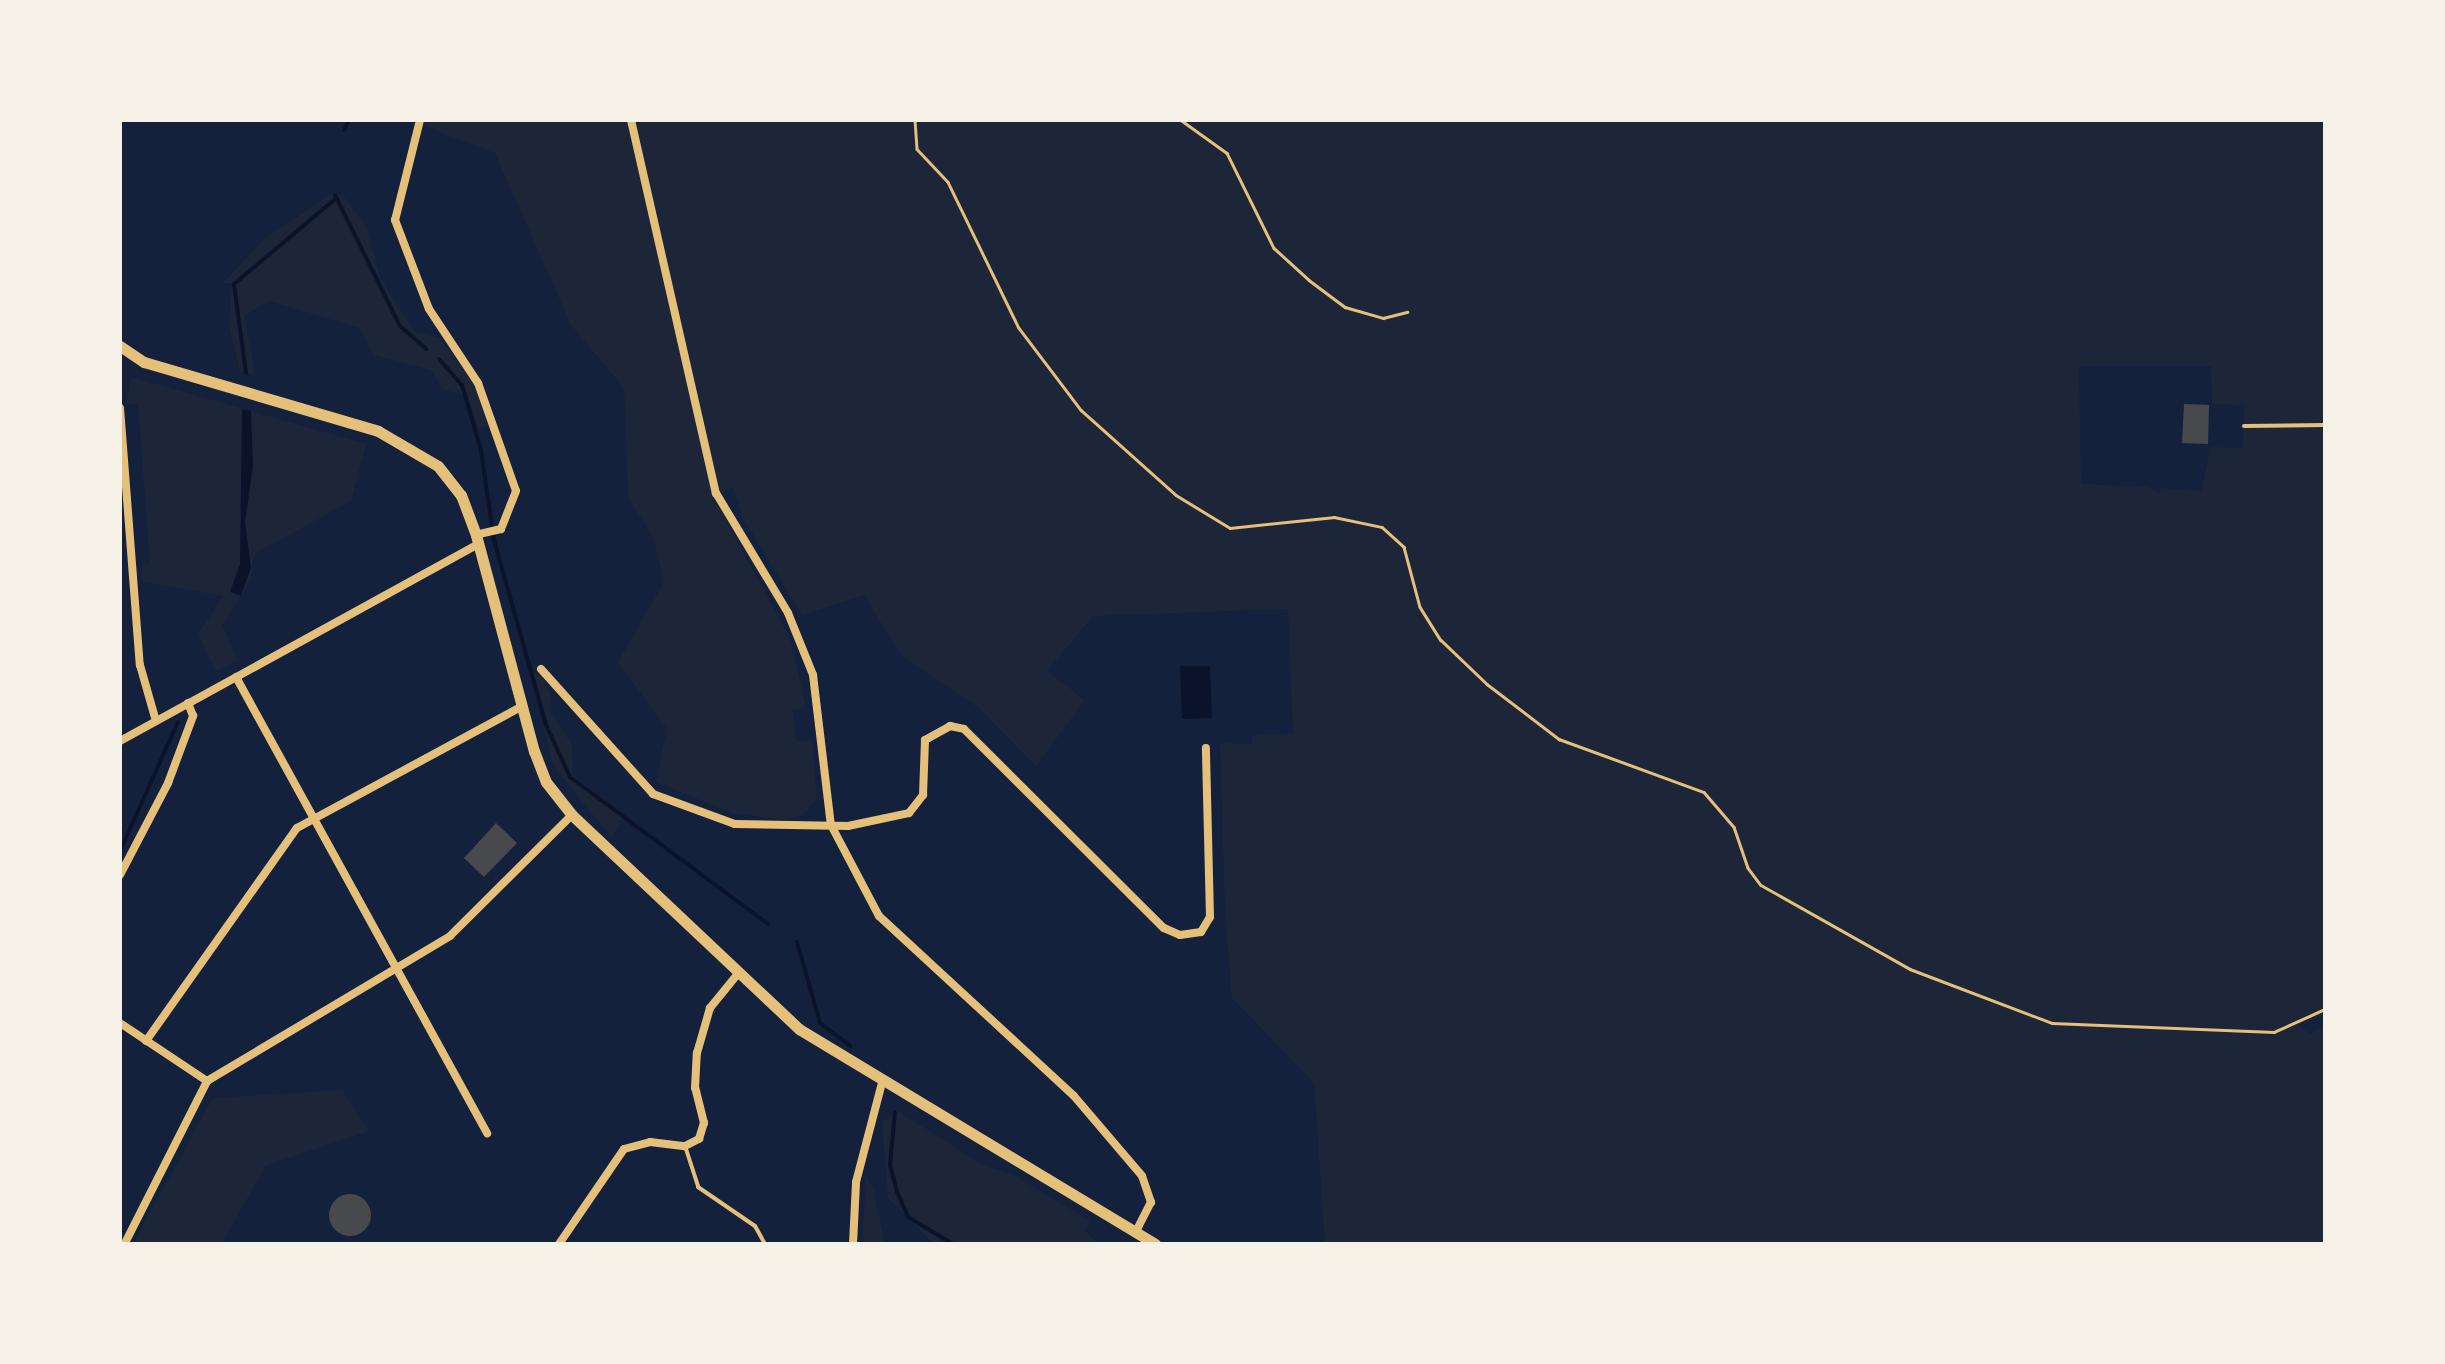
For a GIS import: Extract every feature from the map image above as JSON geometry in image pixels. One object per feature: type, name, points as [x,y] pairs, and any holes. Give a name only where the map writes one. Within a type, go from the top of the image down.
[{"type":"main road","points":[[122,351],[144,362],[405,443],[451,481],[485,535],[522,706],[546,782],[572,815],[736,976],[798,1029],[1155,1244]]},
{"type":"street","points":[[120,741],[485,535],[510,514],[516,491],[478,383],[429,310],[395,220],[420,120]]},
{"type":"street","points":[[631,120],[716,492],[788,613],[810,665],[831,825],[879,916],[1074,1096],[1139,1171],[1150,1202],[1136,1232]]},
{"type":"street","points":[[120,408],[140,664],[156,721]]},
{"type":"street","points":[[541,669],[638,780],[674,805],[753,827],[831,825],[909,814],[923,795],[925,740],[950,726],[964,729],[1164,928],[1201,932],[1210,917],[1206,748]]},
{"type":"street","points":[[236,677],[488,1133]]},
{"type":"street","points":[[120,875],[168,783],[193,716],[188,704]]},
{"type":"street","points":[[146,1041],[277,847],[314,818],[522,706]]},
{"type":"street","points":[[126,1241],[207,1081],[396,968],[485,908],[572,815]]},
{"type":"street","points":[[559,1244],[624,1149],[650,1142],[686,1146],[699,1139],[704,1123],[694,1076],[710,1008],[736,976]]},
{"type":"street","points":[[120,1023],[207,1081]]},
{"type":"street","points":[[853,1244],[856,1182],[882,1083]]},
{"type":"lane","points":[[2244,426],[2325,425]]},
{"type":"lane","points":[[686,1146],[698,1187],[755,1226],[765,1244]]},
{"type":"path","points":[[915,120],[916,148],[948,182],[1020,328],[1080,410],[1176,496],[1230,528],[1334,517],[1382,526],[1404,547],[1420,607],[1441,640],[1486,684],[1559,739],[1704,792],[1734,827],[1748,868],[1762,885],[1910,969],[2052,1022],[2274,1032],[2325,1009]]},
{"type":"path","points":[[1181,120],[1227,153],[1274,248],[1309,280],[1345,307],[1383,318],[1407,312]]},
{"type":"shaded area","points":[[2325,120],[2325,1015],[2296,1025],[2311,1034],[2325,1026],[2325,1244],[1325,1244],[1314,1083],[1232,998],[1225,912],[1220,743],[1251,744],[1253,735],[1293,733],[1288,609],[1093,616],[1047,671],[1085,700],[1036,766],[980,709],[901,655],[864,595],[802,615],[743,518],[733,487],[713,497],[790,638],[806,707],[792,710],[797,742],[812,739],[817,798],[803,815],[781,820],[732,813],[656,782],[667,729],[618,662],[664,582],[653,537],[628,497],[624,388],[571,325],[495,153],[414,122]],"holes":[[[2079,366],[2211,366],[2212,404],[2244,405],[2243,448],[2211,447],[2201,491],[2160,488],[2159,494],[2148,487],[2081,484]]]},
{"type":"shaded area","points":[[332,194],[342,194],[366,227],[380,278],[415,332],[439,338],[476,385],[488,426],[479,429],[468,396],[442,389],[431,370],[374,355],[359,328],[270,301],[244,316],[254,367],[253,375],[240,372],[229,324],[232,283],[223,283],[264,239]]},
{"type":"shaded area","points":[[132,377],[366,444],[351,501],[254,554],[250,581],[222,625],[238,660],[216,671],[198,634],[224,596],[143,582],[142,564],[150,563],[138,404],[126,403]]},
{"type":"shaded area","points":[[242,409],[251,411],[253,466],[245,522],[251,568],[241,596],[230,592],[240,564]]},
{"type":"shaded area","points":[[1180,666],[1210,666],[1212,718],[1182,719]]},
{"type":"shaded area","points":[[540,673],[551,697],[549,710],[572,745],[573,774],[622,817],[612,838],[553,766],[532,674]]},
{"type":"shaded area","points":[[342,1090],[369,1131],[265,1166],[222,1244],[133,1244],[213,1098]]},
{"type":"shaded area","points":[[898,1111],[979,1163],[1015,1176],[1090,1221],[1085,1230],[1098,1244],[934,1244],[888,1198],[882,1122]]},
{"type":"shaded area","points":[[866,1177],[873,1188],[885,1244],[862,1244]]},
{"type":"building","points":[[2184,404],[2209,405],[2208,444],[2182,443]]},
{"type":"building","points":[[496,823],[517,843],[484,877],[464,858]]},
{"type":"building","points":[[350,1194],[365,1200],[371,1215],[365,1230],[350,1236],[335,1230],[329,1215],[335,1200]]},
{"type":"waterway","points":[[344,130],[349,120]]},
{"type":"waterway","points":[[335,195],[400,326],[426,349]]},
{"type":"waterway","points":[[246,373],[234,284],[334,200]]},
{"type":"waterway","points":[[439,359],[462,385],[481,450],[494,540],[546,725],[570,777],[768,924]]},
{"type":"waterway","points":[[120,851],[178,722]]},
{"type":"waterway","points":[[797,942],[820,1023],[850,1046]]},
{"type":"waterway","points":[[895,1112],[890,1165],[897,1192],[908,1217],[953,1244]]}]
